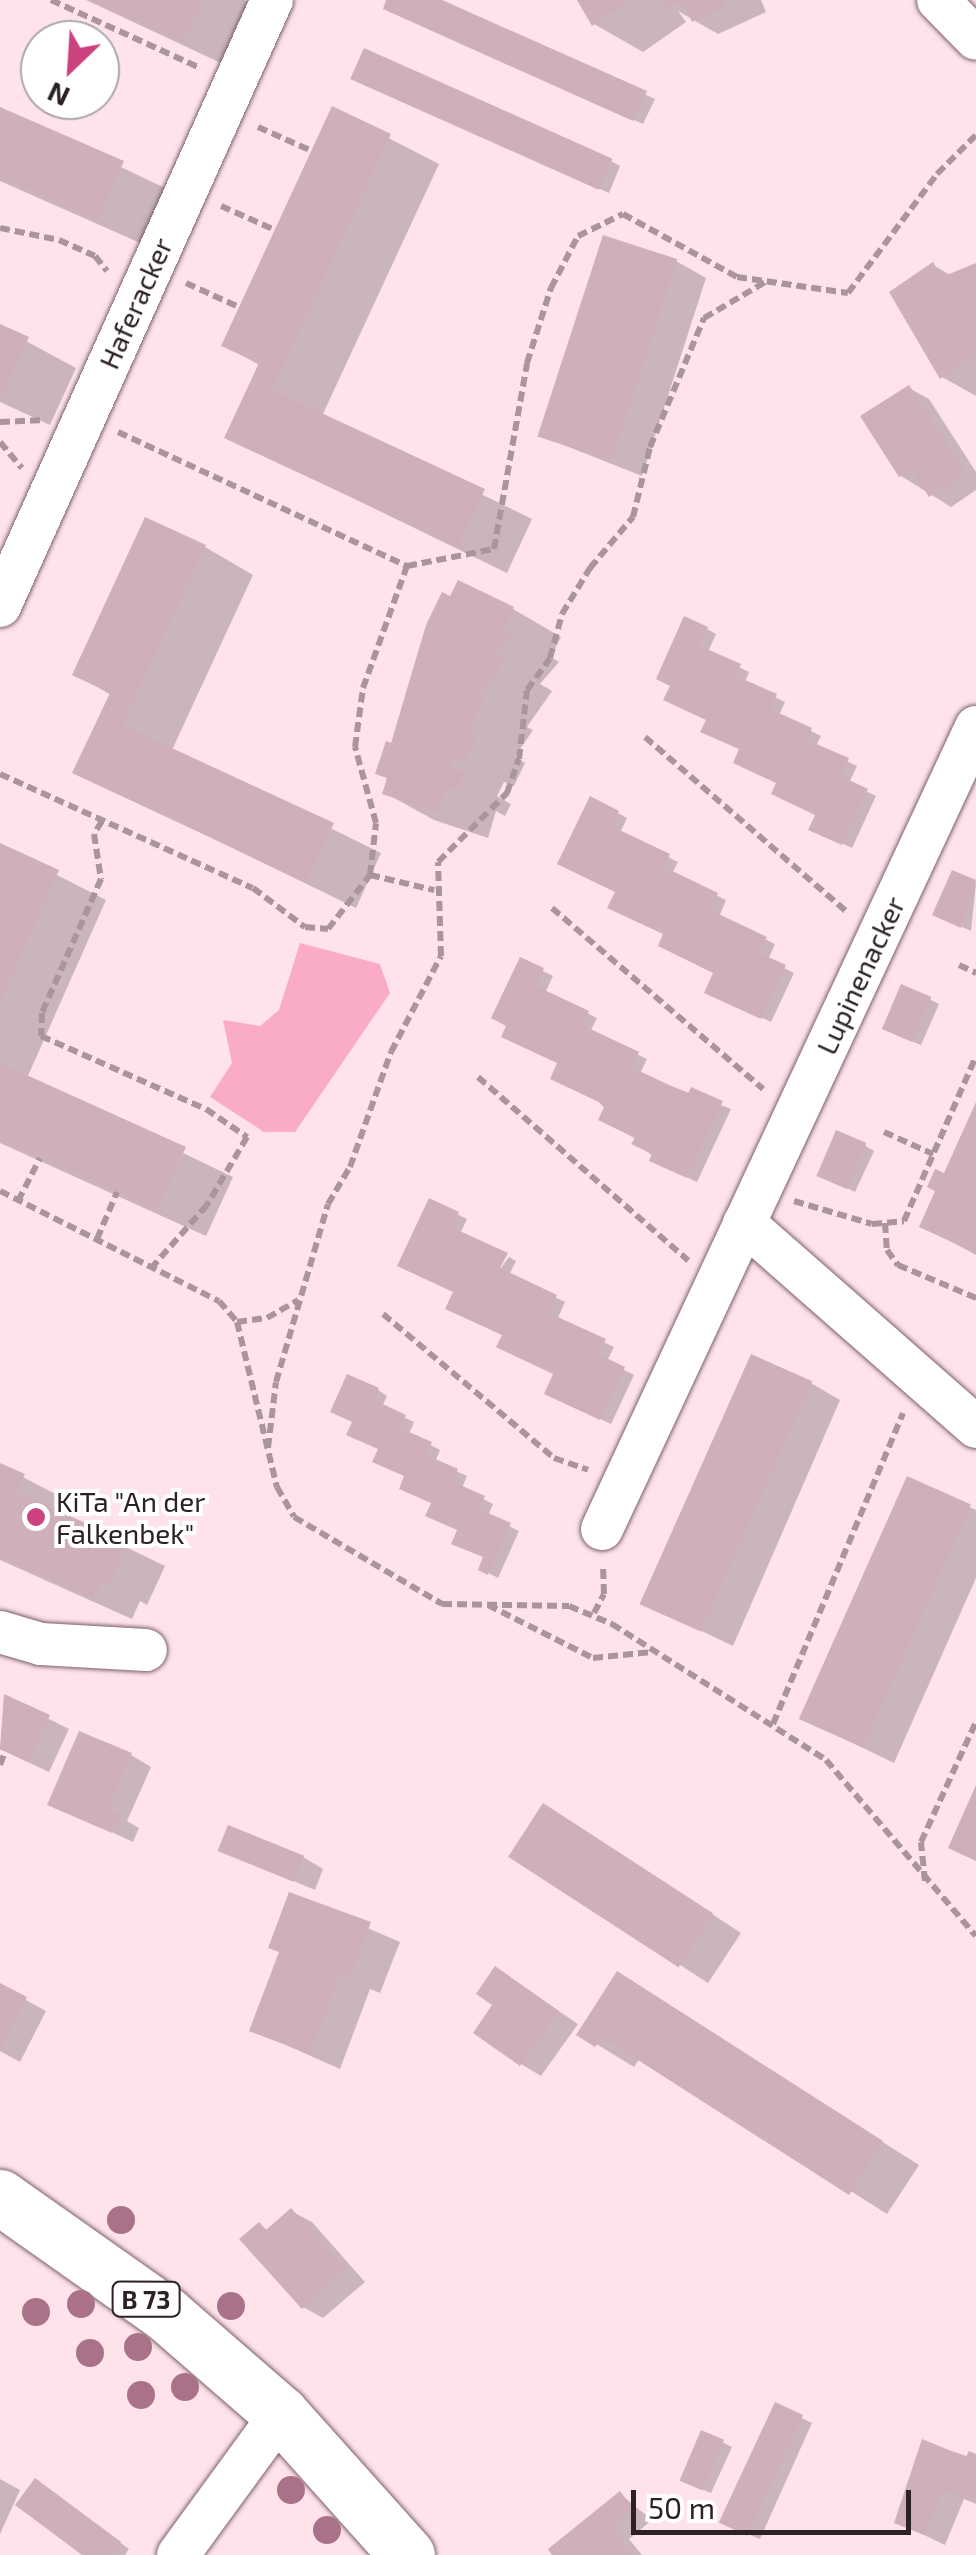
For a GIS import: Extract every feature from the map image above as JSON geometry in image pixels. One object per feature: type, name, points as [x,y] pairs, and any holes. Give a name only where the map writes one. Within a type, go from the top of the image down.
[{"type":"main road","name":"B 73","points":[[0,2197],[166,2314],[281,2414],[407,2555]]},
{"type":"street","name":"Haferacker","points":[[0,606],[272,0]]},
{"type":"street","points":[[938,0],[976,39]]},
{"type":"street","name":"Lupinenacker","points":[[602,1529],[976,727]]},
{"type":"street","points":[[752,1207],[918,1379],[976,1427]]},
{"type":"street","points":[[0,1632],[41,1644],[146,1650]]},
{"type":"street","points":[[178,2555],[281,2414]]},
{"type":"path","points":[[51,0],[228,97],[312,151]]},
{"type":"path","points":[[85,417],[408,566],[494,549],[526,363],[578,236],[623,214],[736,277],[848,293],[937,174],[976,135]]},
{"type":"path","points":[[186,190],[275,230]]},
{"type":"path","points":[[0,228],[59,240],[94,256]]},
{"type":"path","points":[[151,267],[239,307]]},
{"type":"path","points":[[268,1448],[276,1382],[328,1204],[350,1166],[391,1052],[441,956],[434,890],[438,862],[507,793],[518,758],[526,690],[550,658],[562,614],[580,583],[633,517],[650,447],[704,318],[766,281]]},
{"type":"path","points":[[0,774],[253,888],[305,927],[328,929],[370,875],[376,823],[355,748],[363,688],[408,566]]},
{"type":"path","points":[[645,736],[878,938]]},
{"type":"path","points":[[102,821],[94,834],[101,879],[42,1012],[41,1036],[206,1108],[247,1136],[207,1206],[153,1266]]},
{"type":"path","points":[[370,875],[434,890]]},
{"type":"path","points":[[552,908],[794,1116]]},
{"type":"path","points":[[959,965],[976,973]]},
{"type":"path","points":[[752,1207],[885,1223],[904,1220],[976,1056]]},
{"type":"path","points":[[478,1078],[716,1284]]},
{"type":"path","points":[[884,1132],[933,1154]]},
{"type":"path","points":[[18,1201],[40,1158]]},
{"type":"path","points":[[0,1191],[200,1288],[236,1322],[284,1505],[308,1528],[442,1604],[570,1606],[594,1614],[773,1724],[843,1776],[926,1882],[976,1936]]},
{"type":"path","points":[[97,1238],[117,1192]]},
{"type":"path","points":[[885,1223],[887,1250],[898,1265],[976,1298]]},
{"type":"path","points":[[236,1322],[266,1318],[299,1300]]},
{"type":"path","points":[[384,1314],[554,1458],[624,1482]]},
{"type":"path","points":[[773,1724],[918,1379]]},
{"type":"path","points":[[594,1614],[604,1594],[602,1529]]},
{"type":"path","points":[[487,1604],[593,1658],[654,1652]]},
{"type":"path","points":[[926,1882],[922,1842],[976,1722]]},
{"type":"path","points":[[0,1765],[6,1752]]},
{"type":"shaded area","points":[[300,943],[380,964],[390,993],[295,1132],[264,1132],[210,1097],[232,1063],[223,1020],[260,1026],[279,1010]]},
{"type":"building","points":[[90,0],[203,0],[183,43]]},
{"type":"building","points":[[386,0],[442,0],[647,91],[633,121],[383,9]]},
{"type":"building","points":[[577,0],[629,0],[592,26]]},
{"type":"building","points":[[664,0],[723,0],[725,7],[692,22],[682,1],[667,8]]},
{"type":"building","points":[[364,48],[612,159],[599,190],[350,79]]},
{"type":"building","points":[[332,106],[391,134],[272,390],[485,489],[458,547],[224,438],[259,363],[221,346]]},
{"type":"building","points":[[0,107],[20,116],[20,120],[30,120],[124,161],[98,220],[0,178]]},
{"type":"building","points":[[603,235],[677,259],[612,461],[537,437]]},
{"type":"building","points":[[933,262],[942,277],[976,263],[976,353],[940,379],[889,292]]},
{"type":"building","points":[[0,324],[29,337],[0,400]]},
{"type":"building","points":[[909,385],[966,473],[929,497],[912,470],[899,477],[860,416]]},
{"type":"building","points":[[145,517],[206,545],[122,725],[334,823],[306,882],[72,773],[110,693],[72,675]]},
{"type":"building","points":[[458,580],[514,607],[504,628],[513,632],[493,655],[504,661],[480,696],[486,700],[468,728],[478,733],[464,761],[455,756],[450,766],[464,774],[456,790],[447,786],[439,812],[382,794],[387,778],[375,774],[386,741],[391,743],[426,625],[442,592],[450,596]]},
{"type":"building","points":[[684,616],[708,627],[700,646],[741,664],[736,676],[777,694],[770,709],[812,728],[807,740],[849,758],[841,776],[868,789],[842,845],[808,830],[815,815],[771,794],[776,783],[733,763],[739,749],[700,732],[706,720],[663,700],[670,686],[656,679]]},
{"type":"building","points":[[590,796],[619,811],[611,826],[670,854],[664,867],[718,893],[710,910],[767,937],[759,953],[786,965],[761,1019],[704,993],[713,973],[658,946],[663,934],[607,908],[615,892],[557,864]]},
{"type":"building","points":[[0,843],[59,870],[0,1002]]},
{"type":"building","points":[[952,870],[976,880],[961,928],[932,915]]},
{"type":"building","points":[[520,957],[544,968],[536,986],[589,1011],[582,1025],[639,1052],[631,1067],[688,1094],[691,1087],[723,1101],[687,1178],[649,1161],[652,1154],[631,1144],[635,1138],[598,1120],[605,1105],[550,1079],[557,1063],[501,1037],[506,1026],[491,1018]]},
{"type":"building","points":[[901,984],[931,997],[912,1042],[882,1029]]},
{"type":"building","points":[[0,1063],[186,1147],[157,1210],[0,1140]]},
{"type":"building","points":[[976,1102],[976,1253],[919,1227],[935,1191],[927,1187],[935,1169],[944,1173]]},
{"type":"building","points":[[836,1130],[866,1143],[847,1189],[816,1176]]},
{"type":"building","points":[[429,1198],[459,1212],[451,1227],[508,1253],[500,1268],[557,1295],[549,1313],[606,1339],[598,1354],[625,1367],[600,1420],[544,1394],[553,1374],[496,1347],[502,1335],[445,1309],[453,1292],[397,1266]]},
{"type":"building","points":[[751,1354],[812,1381],[701,1632],[640,1604]]},
{"type":"building","points":[[347,1374],[379,1388],[374,1400],[406,1415],[400,1428],[432,1442],[426,1455],[458,1469],[453,1482],[485,1496],[479,1509],[511,1523],[488,1575],[478,1570],[483,1557],[451,1544],[457,1530],[425,1516],[431,1503],[399,1489],[404,1476],[372,1462],[378,1449],[346,1435],[352,1422],[330,1412]]},
{"type":"building","name":"KiTa \"An der Falkenbek\"","points":[[0,1463],[25,1474],[16,1492],[128,1542],[109,1586],[102,1582],[94,1599],[0,1557]]},
{"type":"building","points":[[907,1476],[971,1504],[863,1747],[799,1719]]},
{"type":"building","points":[[4,1694],[50,1715],[28,1762],[0,1749]]},
{"type":"building","points":[[79,1731],[132,1753],[108,1809],[120,1814],[112,1833],[47,1805]]},
{"type":"building","points":[[976,1785],[976,1861],[948,1848]]},
{"type":"building","points":[[543,1803],[713,1914],[678,1967],[508,1857]]},
{"type":"building","points":[[228,1825],[304,1856],[294,1882],[218,1851]]},
{"type":"building","points":[[289,1892],[371,1922],[350,1978],[340,1974],[310,2054],[249,2031],[279,1952],[268,1948]]},
{"type":"building","points":[[495,1966],[559,2011],[520,2066],[473,2033],[492,2005],[476,1994]]},
{"type":"building","points":[[617,1971],[883,2141],[849,2195],[602,2037],[595,2047],[576,2035]]},
{"type":"building","points":[[0,1983],[27,1997],[0,2050]]},
{"type":"building","points":[[291,2208],[346,2269],[302,2309],[239,2239],[259,2222],[266,2230]]},
{"type":"building","points":[[775,2402],[803,2415],[747,2536],[719,2523]]},
{"type":"building","points":[[701,2430],[724,2440],[703,2490],[680,2481]]},
{"type":"building","points":[[922,2439],[966,2457],[969,2451],[976,2454],[974,2502],[943,2490],[924,2535],[894,2523]]},
{"type":"building","points":[[35,2478],[121,2542],[112,2555],[82,2555],[15,2505]]},
{"type":"building","points":[[620,2491],[633,2508],[610,2527],[633,2555],[552,2555],[548,2549]]},
{"type":"place","name":"KiTa \"An der Falkenbek\"","points":[[36,1517]]}]
